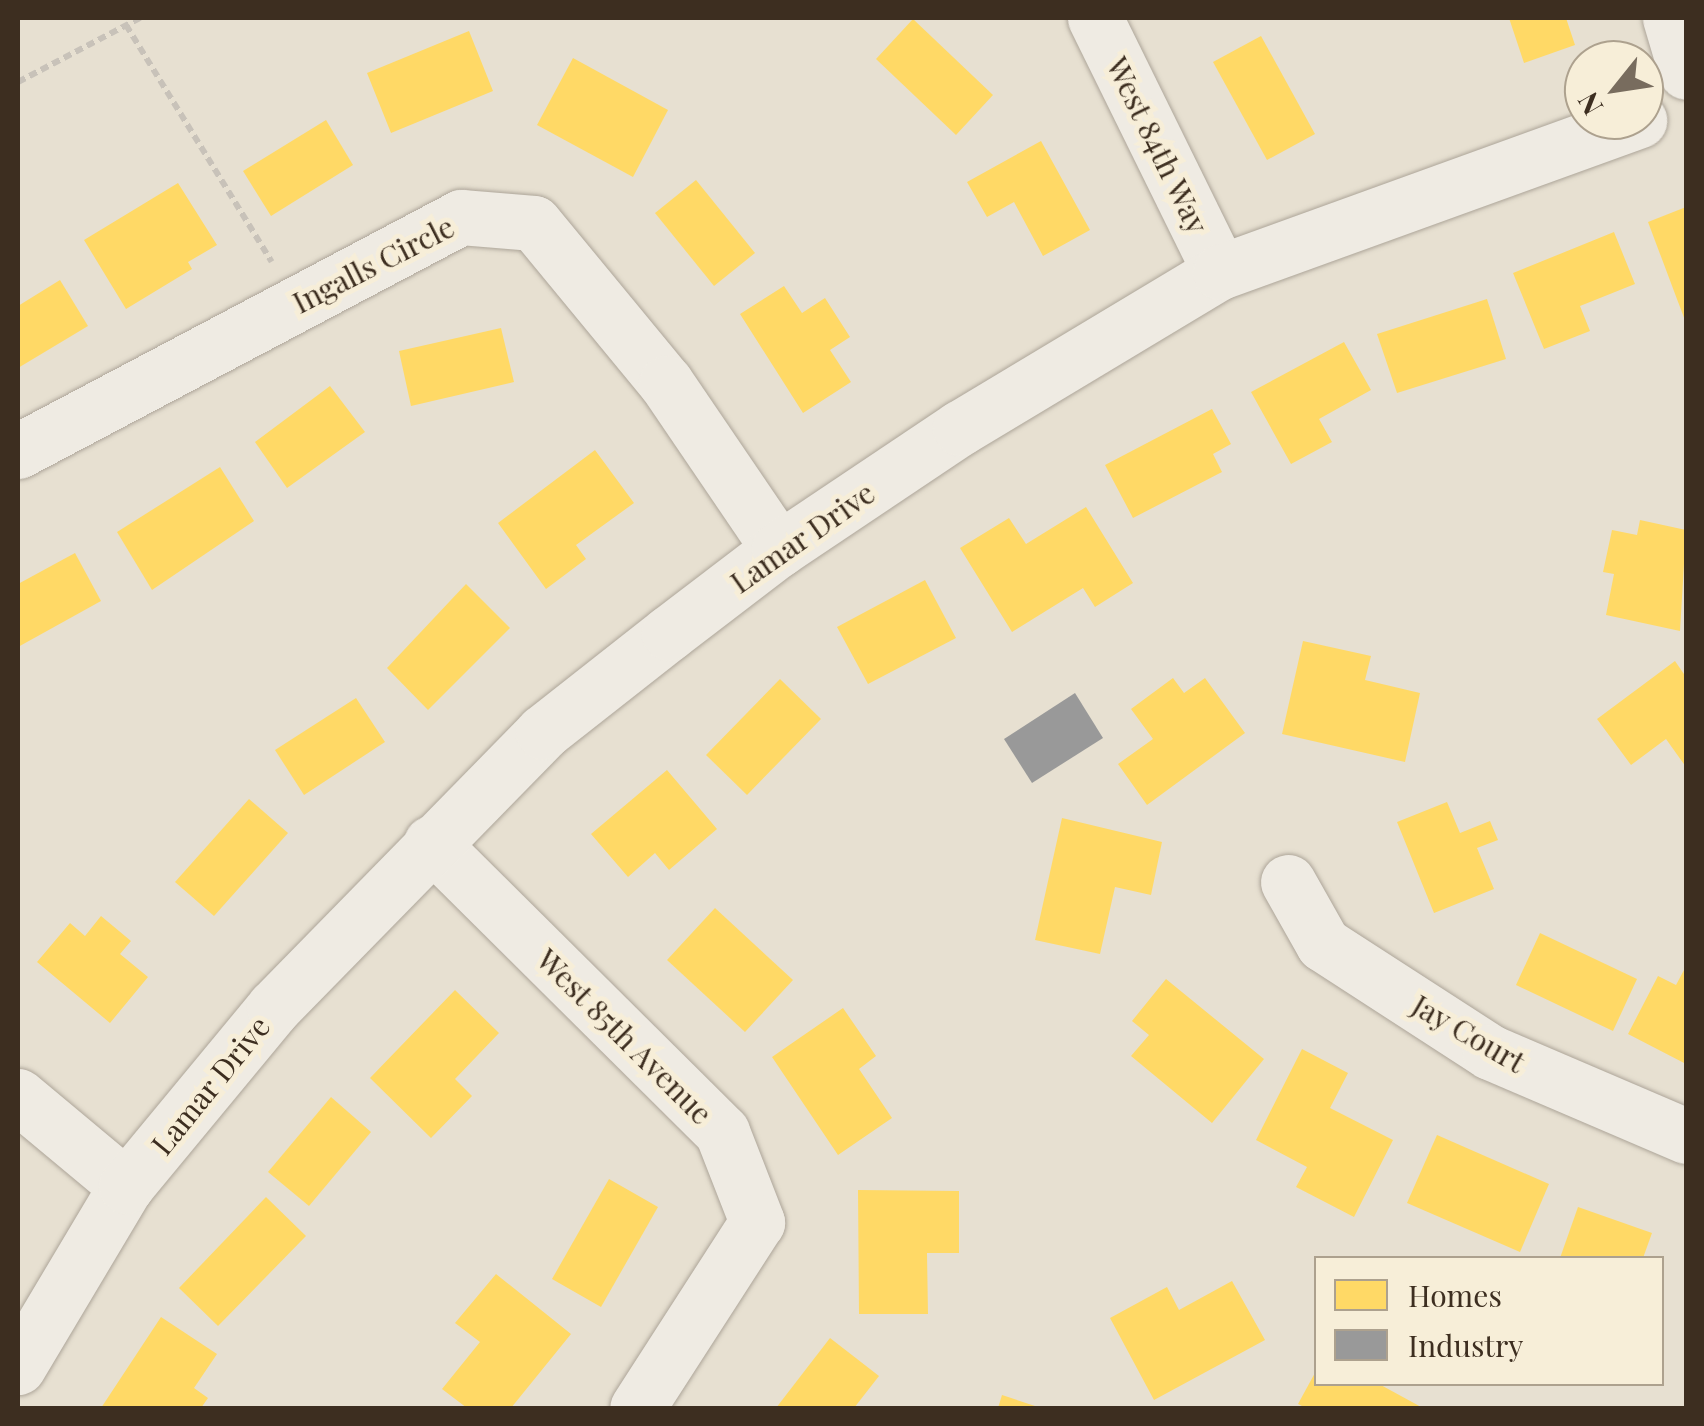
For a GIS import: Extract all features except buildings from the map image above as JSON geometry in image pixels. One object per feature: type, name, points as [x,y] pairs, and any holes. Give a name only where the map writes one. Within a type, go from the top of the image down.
[{"type":"street","name":"West 84th Way","points":[[1096,18],[1220,272]]},
{"type":"street","points":[[1670,18],[1686,72]]},
{"type":"street","name":"Lamar Drive","points":[[18,1368],[126,1186],[274,1007],[543,732],[779,549],[960,428],[1220,272],[1583,140]]},
{"type":"street","name":"Ingalls Circle","points":[[18,451],[462,217],[534,222],[666,383],[779,549]]},
{"type":"street","name":"West 85th Avenue","points":[[431,843],[722,1132],[757,1222],[637,1408]]},
{"type":"street","name":"Jay Court","points":[[1288,882],[1323,944],[1490,1052],[1686,1136]]},
{"type":"street","points":[[18,1096],[126,1186]]},
{"type":"path","points":[[18,82],[140,18]]},
{"type":"path","points":[[126,25],[297,303]]}]
